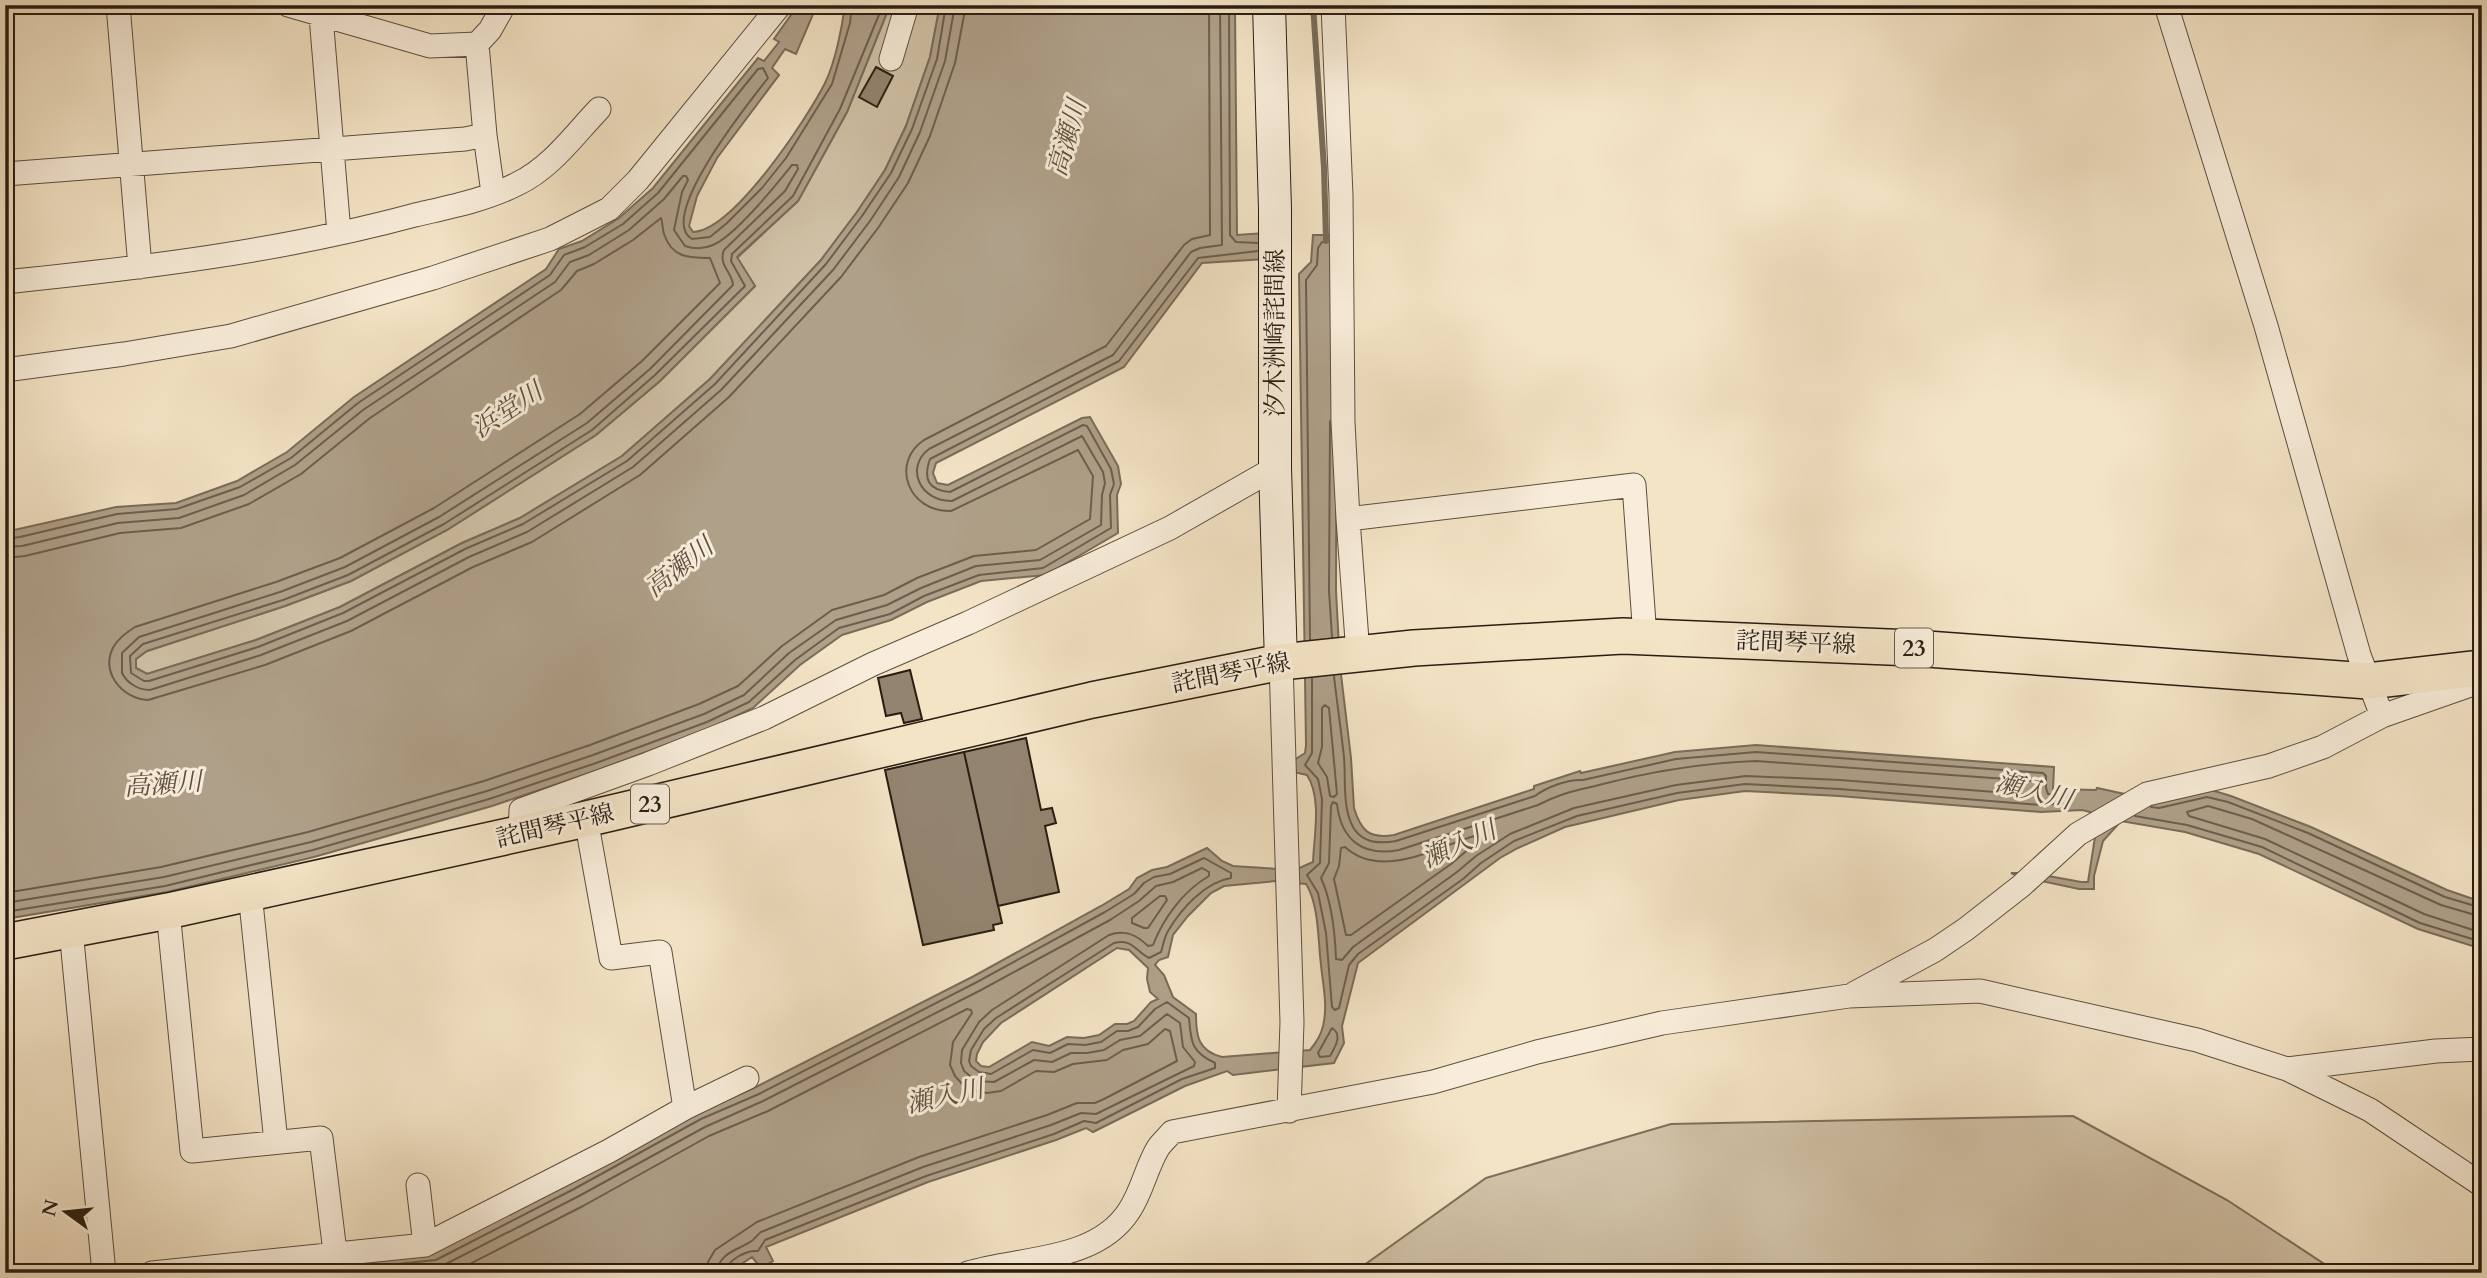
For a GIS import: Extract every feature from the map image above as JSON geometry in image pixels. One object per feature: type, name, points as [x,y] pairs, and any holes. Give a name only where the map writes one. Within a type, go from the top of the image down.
[{"type":"main road","name":"汐木洲崎詫間線","points":[[1269,5],[1275,209],[1275,468],[1287,661]]},
{"type":"main road","name":"詫間琴平線","points":[[5,942],[168,911],[520,834],[1093,700],[1287,661],[1414,648],[1623,636],[1913,648],[2368,681],[2482,668]]},
{"type":"street","points":[[118,5],[140,267]]},
{"type":"street","points":[[288,5],[430,46],[477,44],[490,30],[504,5]]},
{"type":"street","points":[[5,370],[230,336],[433,278],[550,239],[608,209],[638,180],[780,5]]},
{"type":"street","points":[[891,59],[907,5]]},
{"type":"street","points":[[1333,5],[1341,196],[1343,422],[1352,655]]},
{"type":"street","points":[[2166,5],[2266,326],[2355,642],[2382,716]]},
{"type":"street","points":[[321,16],[339,233]]},
{"type":"street","points":[[477,44],[493,193]]},
{"type":"street","points":[[5,282],[140,267],[374,227],[493,193],[518,184],[548,164],[599,108]]},
{"type":"street","points":[[5,174],[465,139],[485,135]]},
{"type":"street","points":[[520,834],[521,810],[764,718],[873,664],[968,623],[1170,528],[1275,468]]},
{"type":"street","points":[[1348,519],[1634,485],[1645,637]]},
{"type":"street","points":[[1287,661],[1288,919],[1292,1022],[1289,1111]]},
{"type":"street","points":[[1849,996],[1935,950],[1966,929],[2021,886],[2078,834],[2147,794],[2269,766],[2323,747],[2382,716],[2482,681]]},
{"type":"street","points":[[586,819],[611,958],[660,952],[685,1108]]},
{"type":"street","points":[[250,893],[276,1142]]},
{"type":"street","points":[[168,911],[191,1151],[321,1138],[335,1252]]},
{"type":"street","points":[[71,930],[104,1273]]},
{"type":"street","points":[[968,1273],[1082,1248],[1111,1231],[1128,1213],[1140,1192],[1158,1147],[1172,1132],[1433,1082],[1537,1052],[1662,1024],[1849,996],[1980,991],[2197,1040],[2287,1069],[2370,1110],[2482,1185]]},
{"type":"street","points":[[2287,1069],[2436,1051],[2482,1049]]},
{"type":"street","points":[[152,1273],[335,1252],[425,1245],[747,1078]]},
{"type":"street","points":[[418,1185],[425,1245]]},
{"type":"shaded area","points":[[890,5],[940,5],[930,57],[906,126],[885,170],[821,260],[710,379],[622,456],[520,518],[462,543],[340,607],[256,640],[147,674],[136,668],[136,659],[147,651],[285,606],[351,581],[447,530],[596,435],[660,381],[755,286],[737,258],[798,201],[847,112]]},
{"type":"shaded area","points":[[2073,1116],[2227,1200],[2338,1273],[1353,1273],[1486,1178],[1671,1124]]},
{"type":"water","points":[[798,5],[817,5],[796,54],[785,49],[772,68],[779,75],[717,158],[697,196],[689,226],[693,232],[709,227],[728,213],[748,194],[786,146],[829,75],[845,5],[890,5],[847,112],[798,201],[737,257],[755,286],[660,381],[596,435],[447,530],[351,581],[285,606],[147,651],[136,659],[136,668],[147,674],[256,640],[340,607],[462,543],[520,518],[622,456],[710,379],[821,260],[857,212],[885,170],[906,126],[930,57],[940,5],[1235,5],[1237,235],[1265,233],[1266,259],[1202,263],[1124,367],[936,463],[933,473],[937,483],[948,485],[1082,418],[1090,417],[1118,466],[1121,484],[1117,495],[1118,533],[1046,575],[981,581],[927,602],[891,620],[842,635],[800,665],[753,708],[710,728],[598,770],[492,806],[314,857],[167,892],[5,919],[5,532],[116,507],[176,503],[237,481],[287,452],[354,397],[546,269],[559,249],[582,241],[619,218],[653,188],[758,58],[764,61],[779,42],[774,39]]},
{"type":"water","name":"瀬入川","points":[[1313,235],[1337,235],[1336,591],[1340,666],[1354,808],[1367,832],[1378,836],[1394,835],[1580,771],[1581,773],[1675,752],[1756,745],[2054,767],[2053,789],[2097,788],[2157,801],[2208,789],[2311,827],[2447,890],[2482,902],[2482,949],[2418,929],[2259,854],[2185,832],[2121,821],[2103,841],[2094,876],[2094,889],[2079,889],[2011,873],[2032,873],[2088,882],[2095,837],[2110,817],[2082,810],[2041,812],[1745,791],[1679,800],[1565,827],[1518,848],[1500,858],[1358,963],[1342,1026],[1344,1043],[1334,1063],[1233,1075],[1227,1071],[1185,1086],[1093,1132],[1086,1128],[928,1182],[766,1247],[773,1261],[761,1268],[752,1257],[728,1273],[250,1273],[428,1254],[698,1113],[756,1087],[974,976],[1101,906],[1129,889],[1137,878],[1152,870],[1167,867],[1207,848],[1222,861],[1233,866],[1295,870],[1313,862],[1316,806],[1312,784],[1307,775],[1293,772],[1294,760],[1305,753],[1306,745],[1299,274],[1311,262]],"holes":[[[1276,881],[1306,884],[1310,892],[1317,923],[1325,996],[1322,1029],[1310,1050],[1222,1057],[1203,1047],[1198,1036],[1196,1014],[1173,997],[1164,975],[1155,965],[1159,960],[1168,957],[1173,935],[1211,893],[1224,886]],[[1117,948],[1129,950],[1148,968],[1150,992],[1158,999],[1151,1002],[1134,1021],[1115,1024],[1099,1035],[1067,1037],[1049,1046],[1032,1042],[989,1067],[981,1066],[976,1061],[983,1042],[1001,1023]]]},
{"type":"building","points":[[876,67],[893,76],[877,107],[859,97]]},
{"type":"building","points":[[910,670],[922,719],[904,723],[901,713],[886,716],[878,678]]},
{"type":"building","points":[[1026,738],[1041,810],[1052,808],[1056,823],[1045,826],[1059,892],[998,906],[964,752]]},
{"type":"building","points":[[964,752],[1002,923],[993,925],[994,930],[923,945],[885,770]]},
{"type":"waterway","points":[[1313,5],[1326,241]]},
{"type":"water label","name":"高瀬川","points":[[1067,138]]},
{"type":"water label","name":"浜堂川","points":[[507,410]]},
{"type":"water label","name":"高瀬川","points":[[679,567]]},
{"type":"water label","name":"高瀬川","points":[[163,784]]}]
